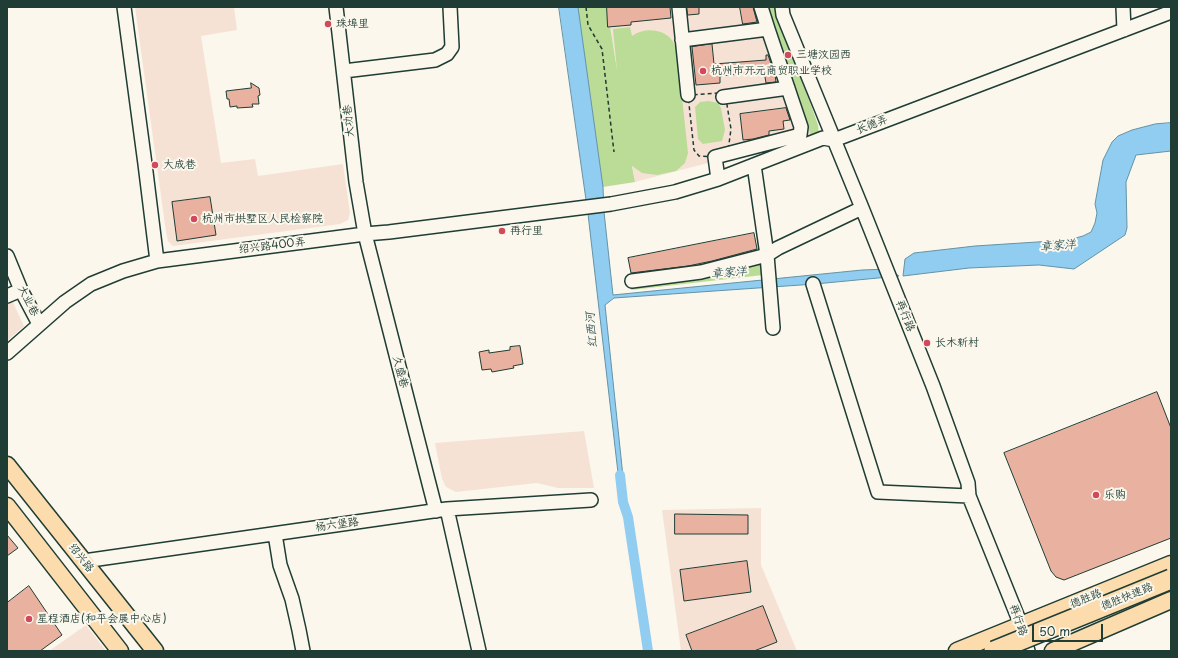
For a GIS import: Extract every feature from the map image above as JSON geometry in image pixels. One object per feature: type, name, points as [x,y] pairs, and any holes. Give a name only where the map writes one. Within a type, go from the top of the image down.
[{"type":"highway","name":"德胜快速路","points":[[994,651],[1171,579]]},
{"type":"highway","name":"德胜快速路","points":[[1026,651],[1171,591]]},
{"type":"main road","name":"绍兴路","points":[[7,465],[155,651]]},
{"type":"main road","points":[[7,506],[120,651]]},
{"type":"main road","name":"德胜路","points":[[957,651],[1171,564]]},
{"type":"main road","points":[[1052,651],[1171,600]]},
{"type":"street","points":[[124,7],[157,261]]},
{"type":"street","name":"大功巷","points":[[336,7],[356,182],[365,234]]},
{"type":"street","points":[[344,71],[435,60],[447,54],[452,47],[450,7]]},
{"type":"street","points":[[679,7],[688,95]]},
{"type":"street","points":[[718,179],[715,157],[800,135],[801,126],[761,7]]},
{"type":"street","name":"再行路","points":[[782,7],[783,15],[933,386],[968,483],[970,496],[1021,625],[1026,651]]},
{"type":"street","points":[[1123,7],[1124,30]]},
{"type":"street","name":"长德弄","points":[[565,209],[611,204],[675,192],[718,179],[823,138],[834,140],[1171,12]]},
{"type":"street","points":[[682,40],[768,29]]},
{"type":"street","points":[[723,97],[788,88]]},
{"type":"street","points":[[754,165],[767,255],[773,328]]},
{"type":"street","points":[[632,281],[702,272],[767,255],[778,248],[862,208]]},
{"type":"street","name":"绍兴路400弄","points":[[7,353],[65,302],[91,284],[123,271],[157,261],[565,209]]},
{"type":"street","name":"久盛巷","points":[[365,234],[442,510],[479,651]]},
{"type":"street","name":"大业巷","points":[[7,256],[21,290],[39,324]]},
{"type":"street","points":[[813,284],[878,492],[970,496]]},
{"type":"street","points":[[7,296],[21,290]]},
{"type":"street","name":"杨六堡路","points":[[84,561],[442,510],[591,500]]},
{"type":"street","points":[[275,534],[280,566],[292,599],[303,651]]},
{"type":"path","points":[[586,7],[588,25],[602,49],[614,152]]},
{"type":"path","points":[[719,92],[723,97],[726,99],[731,129],[728,151],[715,157],[699,156],[694,150],[688,95],[719,92]]},
{"type":"shaded area","points":[[135,7],[234,7],[237,30],[201,36],[221,163],[255,159],[258,176],[343,164],[350,213],[348,220],[340,224],[173,246],[168,241]]},
{"type":"shaded area","name":"杭州市开元商贸职业学校","points":[[607,7],[768,7],[811,136],[635,182]]},
{"type":"shaded area","points":[[7,290],[24,326],[7,341]]},
{"type":"shaded area","points":[[584,431],[594,488],[558,488],[537,483],[456,492],[446,487],[442,479],[435,443]]},
{"type":"shaded area","points":[[761,508],[761,565],[797,651],[681,651],[662,510]]},
{"type":"shaded area","points":[[86,625],[106,651],[49,651]]},
{"type":"green space","points":[[578,7],[607,7],[617,70],[613,29],[630,27],[632,36],[641,32],[652,30],[657,31],[667,35],[673,42],[677,50],[688,153],[685,163],[676,171],[657,175],[642,173],[632,166],[635,182],[603,187]]},
{"type":"green space","points":[[768,7],[776,7],[818,125],[819,133],[811,136]]},
{"type":"green space","points":[[709,101],[718,103],[721,108],[725,130],[722,141],[703,144],[698,139],[695,107],[700,102]]},
{"type":"green space","points":[[761,264],[763,275],[631,290],[630,285],[693,278]]},
{"type":"water","points":[[559,7],[578,7],[603,187],[604,212],[613,295],[862,270],[889,269],[899,276],[815,284],[614,298],[605,305],[624,486],[620,490],[588,214]]},
{"type":"water","name":"章家洋","points":[[1171,123],[1171,151],[1136,155],[1126,182],[1127,228],[1125,235],[1074,269],[1039,265],[969,268],[903,276],[905,259],[914,253],[975,246],[1068,240],[1091,232],[1097,213],[1095,204],[1103,160],[1112,142],[1118,136],[1132,130],[1155,124]]},
{"type":"building","points":[[607,7],[670,7],[671,18],[631,22],[631,25],[608,27]]},
{"type":"building","points":[[687,7],[699,7],[699,14],[688,15]]},
{"type":"building","points":[[740,7],[753,7],[757,22],[743,24]]},
{"type":"building","points":[[712,44],[714,64],[766,60],[766,55],[768,55],[776,82],[766,83],[765,77],[760,72],[720,76],[720,83],[696,85],[692,47]]},
{"type":"building","points":[[251,83],[259,88],[259,104],[252,104],[253,107],[230,107],[226,91],[251,88]]},
{"type":"building","points":[[786,108],[790,120],[783,121],[784,129],[769,131],[769,135],[743,140],[740,114]]},
{"type":"building","name":"杭州市拱墅区人民检察院","points":[[210,197],[216,235],[177,241],[172,202]]},
{"type":"building","points":[[754,233],[757,249],[688,266],[631,273],[628,258]]},
{"type":"building","points":[[520,346],[523,364],[513,366],[514,368],[492,372],[491,369],[482,370],[479,352],[489,350],[489,353],[510,350],[510,347]]},
{"type":"building","name":"乐购","points":[[1157,392],[1171,428],[1171,538],[1064,580],[1056,577],[1051,571],[1004,453]]},
{"type":"building","points":[[675,514],[748,515],[748,534],[675,534]]},
{"type":"building","points":[[7,535],[18,548],[7,556]]},
{"type":"building","points":[[747,561],[751,592],[684,601],[680,570]]},
{"type":"building","name":"星程酒店(和平会展中心店)","points":[[29,586],[62,635],[40,651],[7,651],[7,603]]},
{"type":"building","points":[[763,606],[777,642],[754,651],[692,651],[686,635]]},
{"type":"waterway","name":"红西河","points":[[620,475],[623,502],[628,517],[648,651]]},
{"type":"place","name":"珠埠里","points":[[328,24]]},
{"type":"place","name":"三塘汶园西","points":[[788,55]]},
{"type":"place","name":"杭州市开元商贸职业学校","points":[[703,71]]},
{"type":"place","name":"大成巷","points":[[155,165]]},
{"type":"place","name":"杭州市拱墅区人民检察院","points":[[194,219]]},
{"type":"place","name":"再行里","points":[[502,231]]},
{"type":"place","name":"长木新村","points":[[927,343]]},
{"type":"place","name":"乐购","points":[[1096,495]]},
{"type":"place","name":"星程酒店(和平会展中心店)","points":[[29,619]]}]
